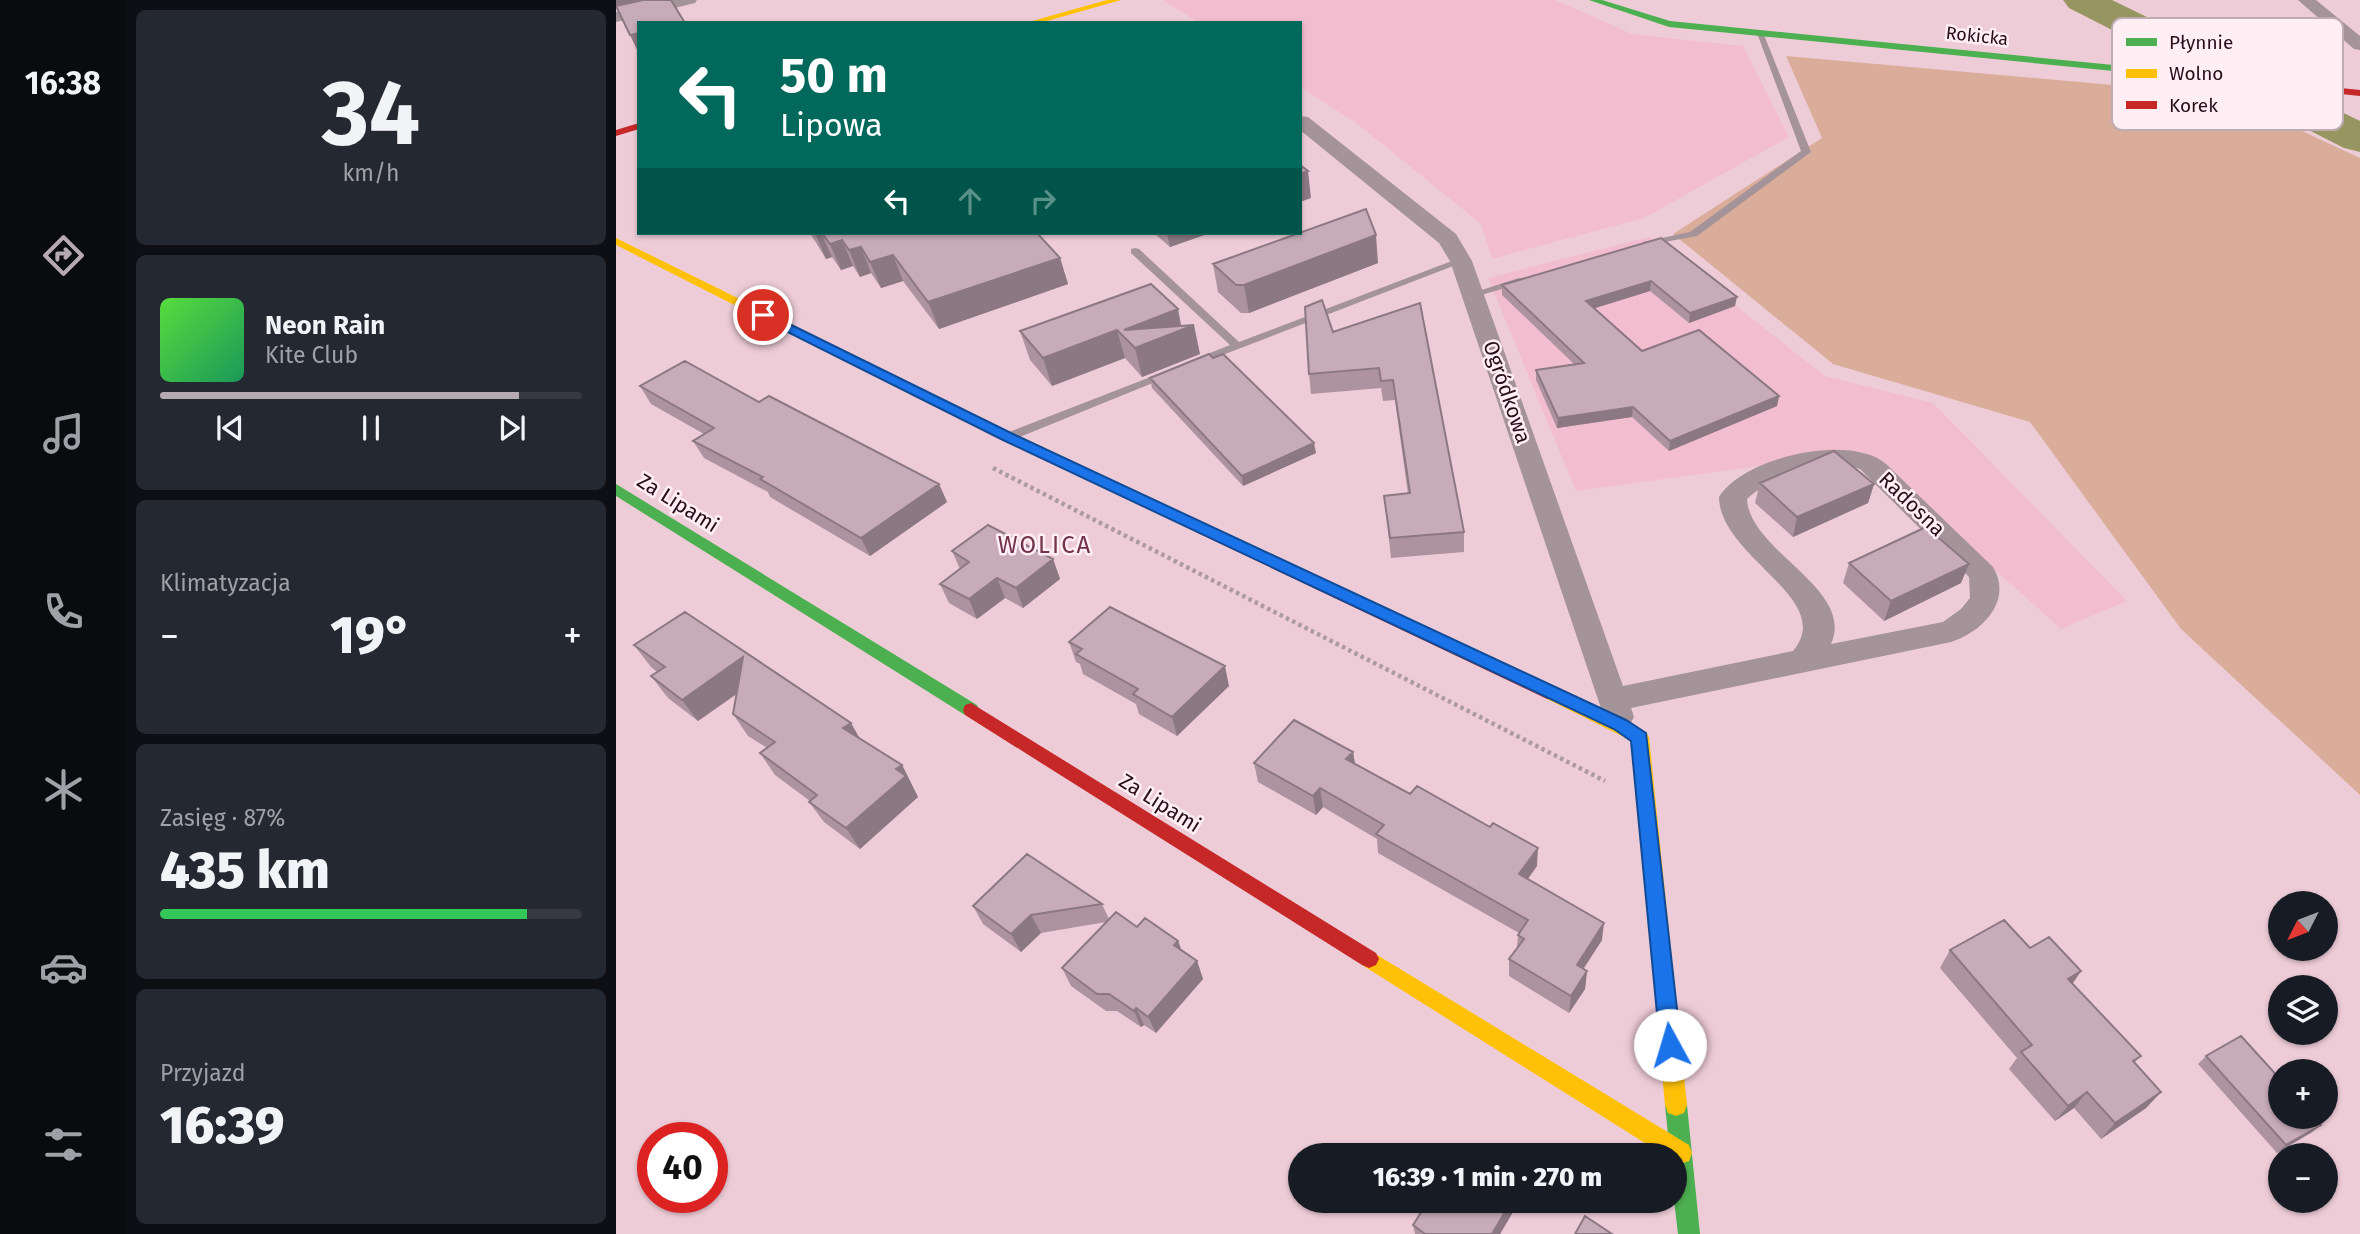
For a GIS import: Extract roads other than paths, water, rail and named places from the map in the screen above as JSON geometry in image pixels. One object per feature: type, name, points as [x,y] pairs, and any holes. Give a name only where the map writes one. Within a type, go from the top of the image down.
[{"type":"street","points":[[616,17],[689,0]]},
{"type":"street","points":[[1037,21],[1116,0]]},
{"type":"street","name":"Rokicka","points":[[1593,0],[1669,24],[2112,69]]},
{"type":"street","points":[[2306,0],[2328,18]]},
{"type":"street","points":[[2343,31],[2360,45]]},
{"type":"street","name":"Ogródkowa","points":[[1302,122],[1448,239],[1461,261],[1616,713]]},
{"type":"street","points":[[616,132],[637,127]]},
{"type":"street","points":[[616,242],[1008,437],[1616,713],[1640,737],[1680,1143]]},
{"type":"street","name":"Radosna","points":[[1616,713],[1803,661],[1951,631],[1972,617],[1985,600],[1983,574],[1864,460],[1829,458],[1805,463],[1741,486],[1733,497],[1735,514],[1749,536],[1815,607],[1821,626],[1817,643],[1803,661]]},
{"type":"street","name":"Za Lipami","points":[[616,489],[1665,1143]]},
{"type":"street","points":[[1687,1213],[1689,1234]]},
{"type":"lane","points":[[1634,248],[1693,234],[1806,152],[1760,41],[1760,35]]},
{"type":"lane","points":[[1135,250],[1237,346]]},
{"type":"lane","points":[[1186,366],[1461,261]]},
{"type":"lane","points":[[1474,294],[1527,279]]},
{"type":"lane","points":[[1008,437],[1173,371]]},
{"type":"waterway","points":[[2082,0],[2118,18]]},
{"type":"waterway","points":[[2343,130],[2360,138]]},
{"type":"district","name":"WOLICA","points":[[1045,545]]}]
